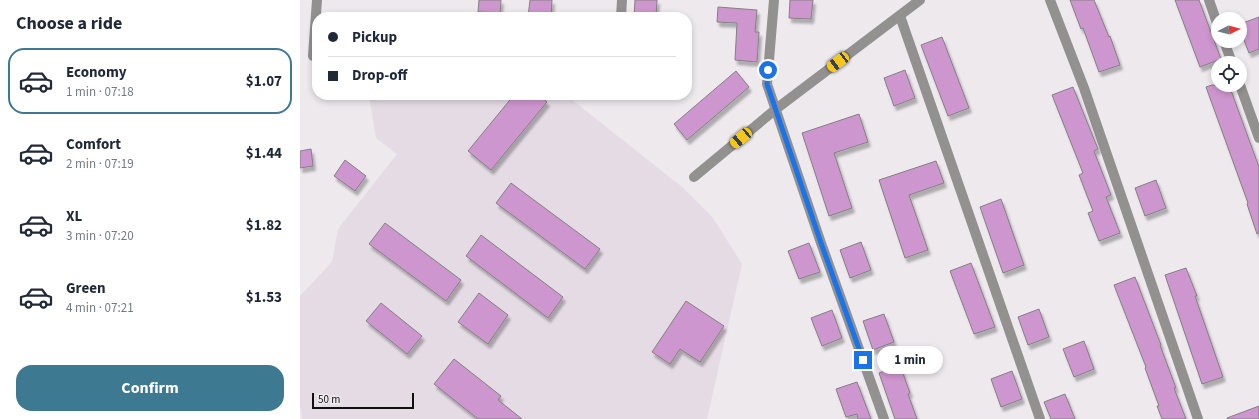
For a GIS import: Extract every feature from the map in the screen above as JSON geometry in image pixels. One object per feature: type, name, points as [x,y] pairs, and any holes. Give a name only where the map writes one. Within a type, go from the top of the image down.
[{"type":"street","points":[[316,12],[317,0]]},
{"type":"street","points":[[621,12],[622,0]]},
{"type":"street","points":[[774,0],[767,84],[821,243],[884,419]]},
{"type":"street","points":[[694,177],[776,109],[920,0]]},
{"type":"street","points":[[1050,0],[1084,88],[1198,419]]},
{"type":"street","points":[[1209,0],[1213,12]]},
{"type":"street","points":[[900,16],[1040,419]]},
{"type":"street","points":[[1243,92],[1259,138]]},
{"type":"shaded area","points":[[370,100],[572,100],[682,187],[713,218],[742,264],[707,419],[302,419],[300,407],[300,296],[332,262],[338,229],[397,154],[376,138]]},
{"type":"building","points":[[479,0],[501,0],[500,12],[478,12]]},
{"type":"building","points":[[530,0],[552,0],[551,12],[529,12]]},
{"type":"building","points":[[635,0],[657,0],[656,12],[634,12]]},
{"type":"building","points":[[790,0],[813,0],[811,19],[789,18]]},
{"type":"building","points":[[1070,0],[1094,0],[1109,37],[1110,36],[1120,65],[1099,72],[1083,28],[1081,29]]},
{"type":"building","points":[[1175,0],[1199,0],[1211,32],[1211,48],[1217,48],[1220,56],[1211,56],[1211,63],[1200,67]]},
{"type":"building","points":[[718,7],[757,10],[755,32],[759,32],[757,62],[735,60],[737,23],[717,22]]},
{"type":"building","points":[[1259,17],[1259,49],[1249,53],[1247,48],[1247,21]]},
{"type":"building","points":[[942,37],[969,108],[948,116],[921,45]]},
{"type":"building","points":[[905,70],[915,98],[894,106],[884,78]]},
{"type":"building","points":[[736,71],[749,87],[687,140],[674,124]]},
{"type":"building","points":[[1211,85],[1211,92],[1232,92],[1259,167],[1259,233],[1257,234],[1247,204],[1248,203],[1206,87]]},
{"type":"building","points":[[1073,87],[1098,149],[1094,151],[1111,195],[1106,197],[1120,233],[1099,241],[1088,213],[1093,211],[1079,175],[1083,173],[1052,95]]},
{"type":"building","points":[[510,100],[545,100],[547,102],[491,170],[468,151]]},
{"type":"building","points":[[859,114],[868,142],[834,153],[852,208],[829,216],[802,133]]},
{"type":"building","points":[[311,149],[313,166],[300,168],[300,151]]},
{"type":"building","points":[[345,160],[366,176],[355,191],[334,176]]},
{"type":"building","points":[[936,161],[944,183],[909,195],[928,250],[905,258],[879,180]]},
{"type":"building","points":[[1156,180],[1166,208],[1145,216],[1135,188]]},
{"type":"building","points":[[511,183],[600,249],[585,269],[496,203]]},
{"type":"building","points":[[1001,199],[1024,265],[1003,273],[980,207]]},
{"type":"building","points":[[385,223],[461,280],[446,301],[369,244]]},
{"type":"building","points":[[481,235],[563,297],[548,318],[466,256]]},
{"type":"building","points":[[861,242],[871,270],[850,278],[840,250]]},
{"type":"building","points":[[809,243],[820,272],[799,279],[788,251]]},
{"type":"building","points":[[971,263],[995,327],[974,334],[950,271]]},
{"type":"building","points":[[1186,268],[1197,296],[1195,296],[1223,377],[1202,384],[1165,275]]},
{"type":"building","points":[[1135,277],[1161,345],[1176,388],[1174,388],[1186,419],[1162,419],[1157,406],[1159,406],[1145,368],[1146,367],[1114,285]]},
{"type":"building","points":[[479,293],[508,315],[488,344],[458,322]]},
{"type":"building","points":[[686,301],[724,326],[700,362],[680,349],[670,364],[652,352]]},
{"type":"building","points":[[381,303],[422,336],[407,354],[366,321]]},
{"type":"building","points":[[1039,309],[1049,337],[1028,345],[1018,317]]},
{"type":"building","points":[[832,310],[842,338],[822,346],[811,318]]},
{"type":"building","points":[[884,314],[894,342],[873,350],[863,321]]},
{"type":"building","points":[[1084,341],[1094,369],[1074,377],[1063,349]]},
{"type":"building","points":[[454,359],[501,396],[498,400],[522,419],[478,419],[434,384]]},
{"type":"building","points":[[900,365],[917,419],[895,419],[879,373]]},
{"type":"building","points":[[1012,371],[1022,399],[1001,407],[991,379]]},
{"type":"building","points":[[857,382],[871,419],[858,419],[857,414],[846,417],[836,389]]},
{"type":"building","points":[[1065,394],[1075,419],[1051,419],[1044,402]]},
{"type":"building","points":[[1259,406],[1259,419],[1227,419],[1227,418]]},
{"type":"route","points":[[768,70],[767,84],[821,243],[863,360]]}]
